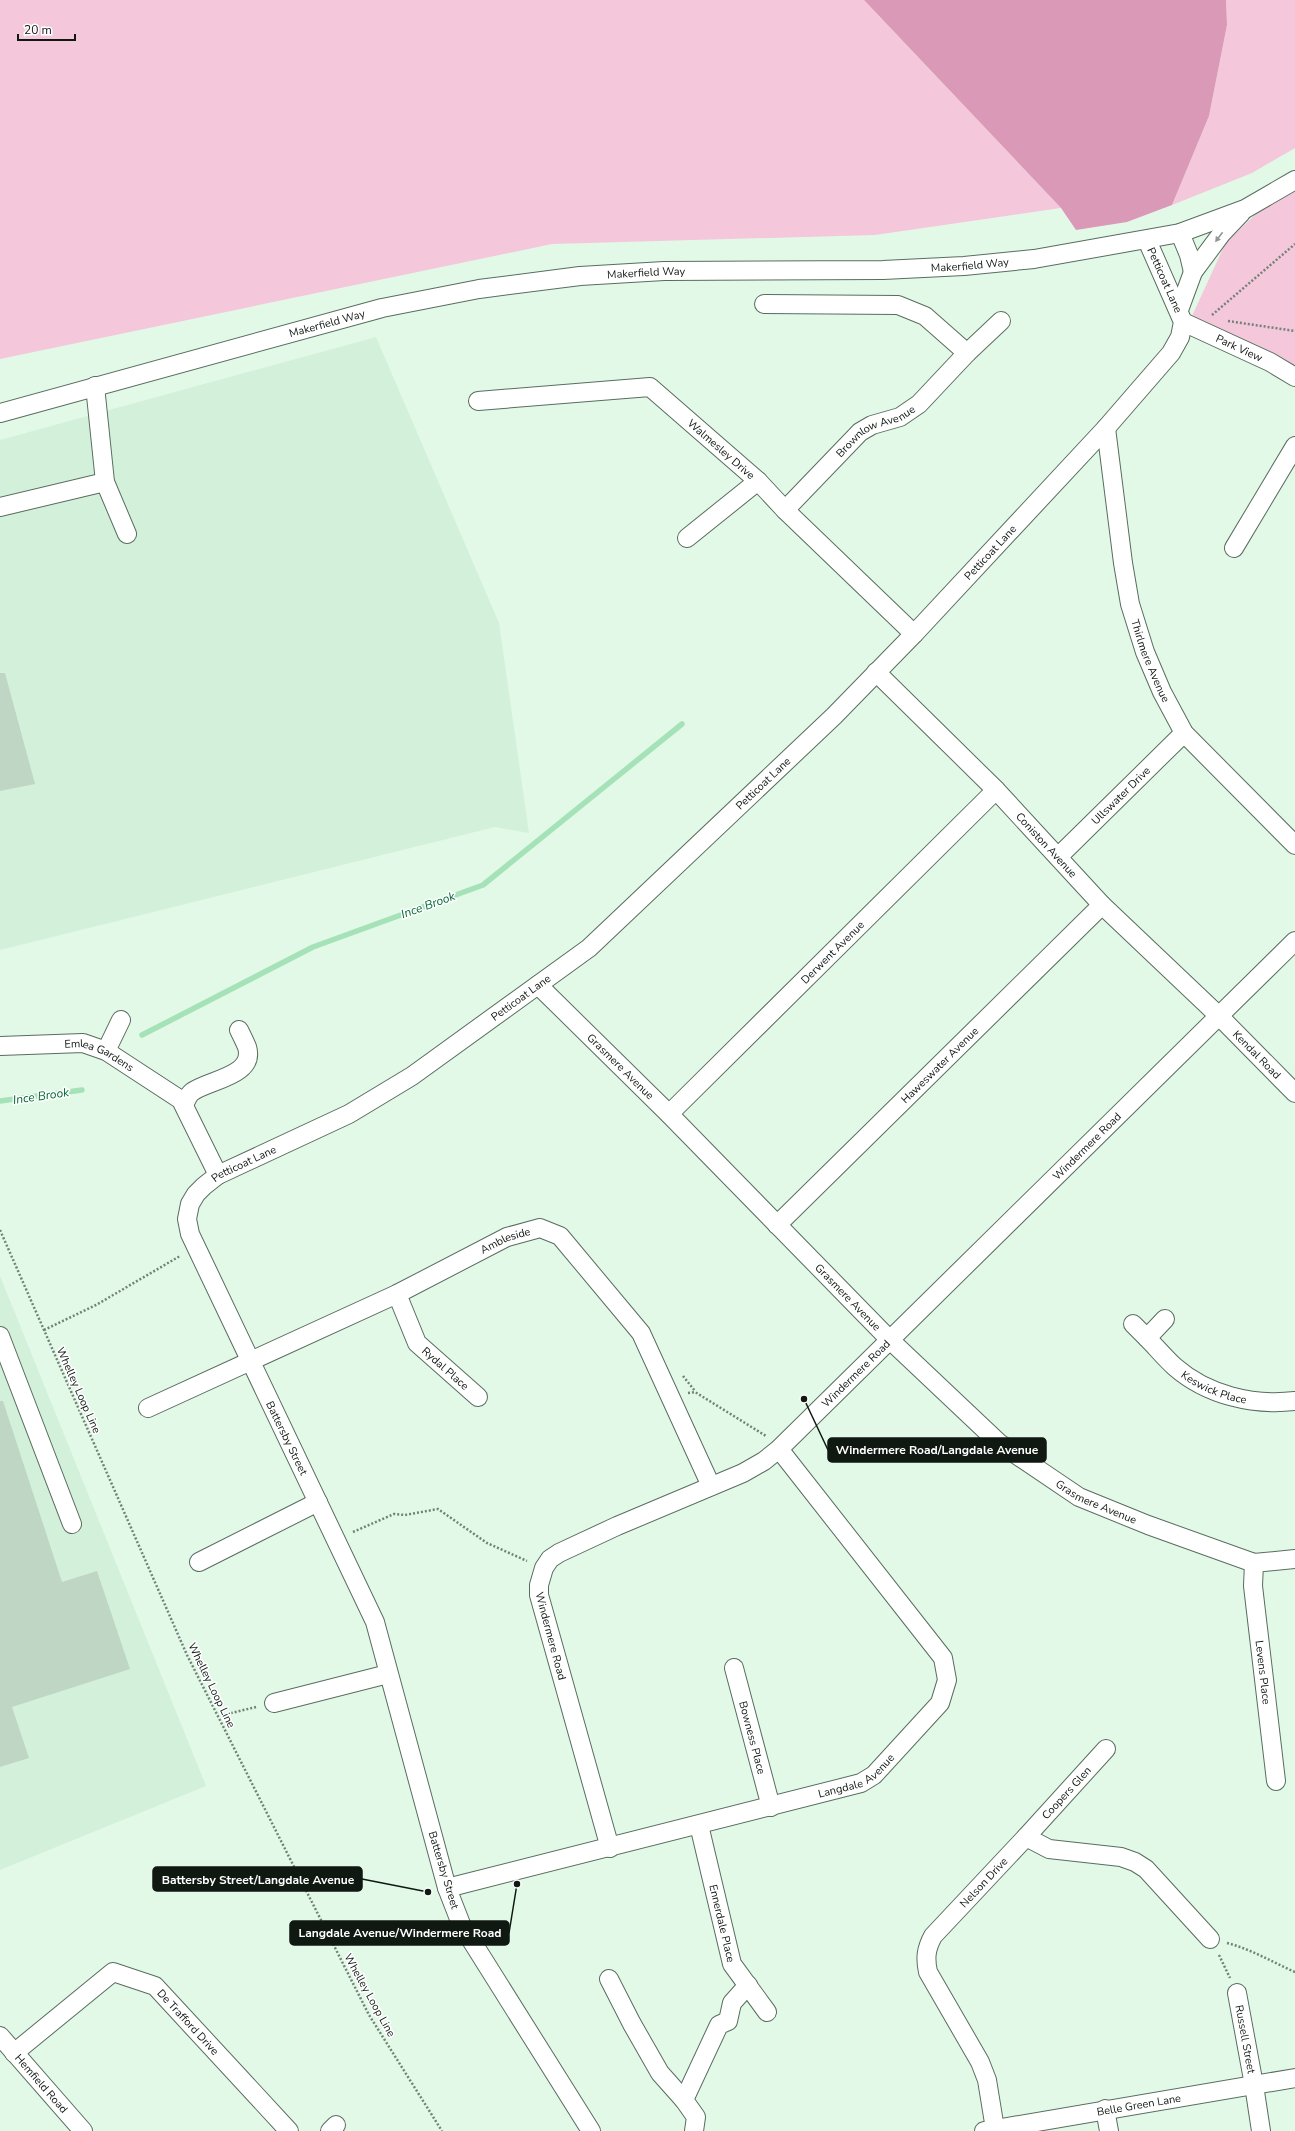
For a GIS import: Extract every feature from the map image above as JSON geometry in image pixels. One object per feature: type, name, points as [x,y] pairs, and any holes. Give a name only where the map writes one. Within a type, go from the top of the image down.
[{"type":"street","name":"Makerfield Way","points":[[0,413],[382,308],[479,289],[580,276],[664,271],[883,270],[964,266],[1034,259],[1180,233],[1245,209],[1295,180]]},
{"type":"street","points":[[1181,316],[1193,272],[1222,233],[1245,209]]},
{"type":"street","points":[[1180,233],[1189,255],[1193,272]]},
{"type":"street","name":"Petticoat Lane","points":[[190,1204],[196,1194],[218,1175],[348,1114],[412,1076],[589,948],[633,908],[834,716],[914,634],[1106,428],[1172,353],[1180,337],[1181,316],[1147,240]]},
{"type":"street","points":[[764,304],[898,305],[925,316],[967,353]]},
{"type":"street","name":"Park View","points":[[1181,316],[1270,362],[1295,377]]},
{"type":"street","name":"Brownlow Avenue","points":[[785,510],[860,432],[872,425],[900,417],[919,404],[967,353],[1000,321]]},
{"type":"street","points":[[95,386],[105,482],[127,534]]},
{"type":"street","name":"Walmesley Drive","points":[[478,401],[650,387],[758,481],[785,510],[914,634]]},
{"type":"street","name":"Thirlmere Avenue","points":[[1106,428],[1123,563],[1130,604],[1162,692],[1184,733],[1295,845]]},
{"type":"street","points":[[1234,548],[1295,446]]},
{"type":"street","points":[[688,538],[758,481]]},
{"type":"street","points":[[0,508],[105,482]]},
{"type":"street","name":"Coniston Avenue","points":[[876,672],[996,790],[1102,906],[1219,1016]]},
{"type":"street","name":"Ullswater Drive","points":[[1058,857],[1184,733]]},
{"type":"street","name":"Derwent Avenue","points":[[669,1114],[996,790]]},
{"type":"street","name":"Haweswater Avenue","points":[[778,1225],[1102,906]]},
{"type":"street","name":"Windermere Road","points":[[610,1848],[539,1596],[539,1585],[544,1568],[550,1559],[559,1553],[743,1473],[764,1461],[779,1449],[1295,941]]},
{"type":"street","name":"Grasmere Avenue","points":[[538,985],[669,1114],[890,1340],[999,1443],[1079,1497],[1148,1525],[1254,1563],[1295,1560]]},
{"type":"street","name":"Kendal Road","points":[[1219,1016],[1295,1093]]},
{"type":"street","points":[[106,1051],[122,1020]]},
{"type":"street","points":[[184,1105],[191,1093],[210,1083],[237,1073],[245,1064],[248,1049],[239,1030]]},
{"type":"street","name":"Emlea Gardens","points":[[0,1046],[83,1043],[106,1051],[181,1100],[218,1175]]},
{"type":"street","name":"Battersby Street","points":[[190,1204],[188,1219],[190,1234],[375,1622],[447,1888],[461,1924],[591,2131]]},
{"type":"street","name":"Ambleside","points":[[148,1408],[397,1294],[507,1237],[540,1228],[560,1236],[640,1333],[711,1486]]},
{"type":"street","name":"Rydal Place","points":[[397,1294],[417,1343],[478,1397]]},
{"type":"street","points":[[1147,1338],[1165,1319]]},
{"type":"street","name":"Keswick Place","points":[[1133,1324],[1175,1367],[1221,1394],[1248,1401],[1279,1403],[1295,1401]]},
{"type":"street","points":[[0,1336],[72,1524]]},
{"type":"street","name":"Langdale Avenue","points":[[447,1888],[848,1788],[861,1783],[874,1775],[940,1703],[947,1680],[943,1658],[779,1449]]},
{"type":"street","points":[[199,1562],[318,1502]]},
{"type":"street","name":"Levens Place","points":[[1254,1563],[1253,1586],[1276,1781]]},
{"type":"street","name":"Bowness Place","points":[[734,1668],[771,1807]]},
{"type":"street","points":[[274,1703],[388,1674]]},
{"type":"street","name":"Coopers Glen","points":[[1026,1837],[1106,1749]]},
{"type":"street","name":"Ennerdale Place","points":[[699,1824],[732,1964],[767,2012]]},
{"type":"street","points":[[1026,1837],[1049,1849],[1121,1857],[1135,1862],[1146,1869],[1210,1939]]},
{"type":"street","name":"Nelson Drive","points":[[989,2130],[987,2080],[980,2062],[928,1972],[925,1960],[928,1946],[933,1936],[1026,1837]]},
{"type":"street","name":"De Trafford Drive","points":[[14,2053],[113,1972],[155,1986],[289,2131]]},
{"type":"street","points":[[609,1979],[632,2024],[660,2073],[684,2100],[696,2117],[694,2131]]},
{"type":"street","points":[[684,2100],[719,2025],[728,2021],[732,2003],[748,1985]]},
{"type":"street","name":"Russell Street","points":[[1237,1993],[1261,2131]]},
{"type":"street","name":"Hemfield Road","points":[[1,2038],[83,2131]]},
{"type":"street","name":"Belle Green Lane","points":[[989,2130],[1105,2109],[1295,2078]]},
{"type":"street","points":[[1105,2109],[1109,2131]]},
{"type":"path","points":[[1215,319],[1208,318],[1295,244]]},
{"type":"path","points":[[1223,320],[1295,331]]},
{"type":"path","name":"Whelley Loop Line","points":[[0,1230],[187,1655],[370,2015],[442,2131]]},
{"type":"path","points":[[44,1330],[96,1305],[196,1247]]},
{"type":"path","points":[[669,1396],[695,1392],[765,1434],[779,1449]]},
{"type":"path","points":[[336,1539],[394,1514],[405,1515],[438,1509],[487,1543],[544,1568]]},
{"type":"path","points":[[223,1715],[240,1711]]},
{"type":"path","points":[[1210,1939],[1247,1948],[1273,1963],[1295,1972]]},
{"type":"path","points":[[1210,1939],[1237,1993]]},
{"type":"shaded area","points":[[0,0],[864,0],[1061,208],[875,235],[552,244],[0,359]]},
{"type":"shaded area","points":[[864,0],[1226,0],[1227,25],[1209,116],[1172,205],[1127,222],[1076,230],[1061,208]]},
{"type":"shaded area","points":[[1226,0],[1295,0],[1295,148],[1252,173],[1172,205],[1209,116],[1227,25]]},
{"type":"shaded area","points":[[1295,191],[1295,369],[1192,316],[1226,242],[1271,200]]},
{"type":"shaded area","points":[[376,337],[499,623],[529,833],[495,827],[0,950],[0,440]]},
{"type":"shaded area","points":[[0,1276],[206,1786],[0,1870]]},
{"type":"building","points":[[0,673],[5,673],[35,784],[0,791]]},
{"type":"building","points":[[0,1401],[3,1401],[62,1582],[97,1571],[130,1669],[12,1707],[29,1758],[0,1767]]},
{"type":"waterway","name":"Ince Brook","points":[[142,1035],[313,947],[483,885],[682,724]]},
{"type":"waterway","name":"Ince Brook","points":[[0,1101],[82,1090]]},
{"type":"place","name":"Windermere Road/Langdale Avenue","points":[[804,1399]]},
{"type":"place","name":"Langdale Avenue/Windermere Road","points":[[517,1884]]},
{"type":"place","name":"Battersby Street/Langdale Avenue","points":[[428,1892]]}]
